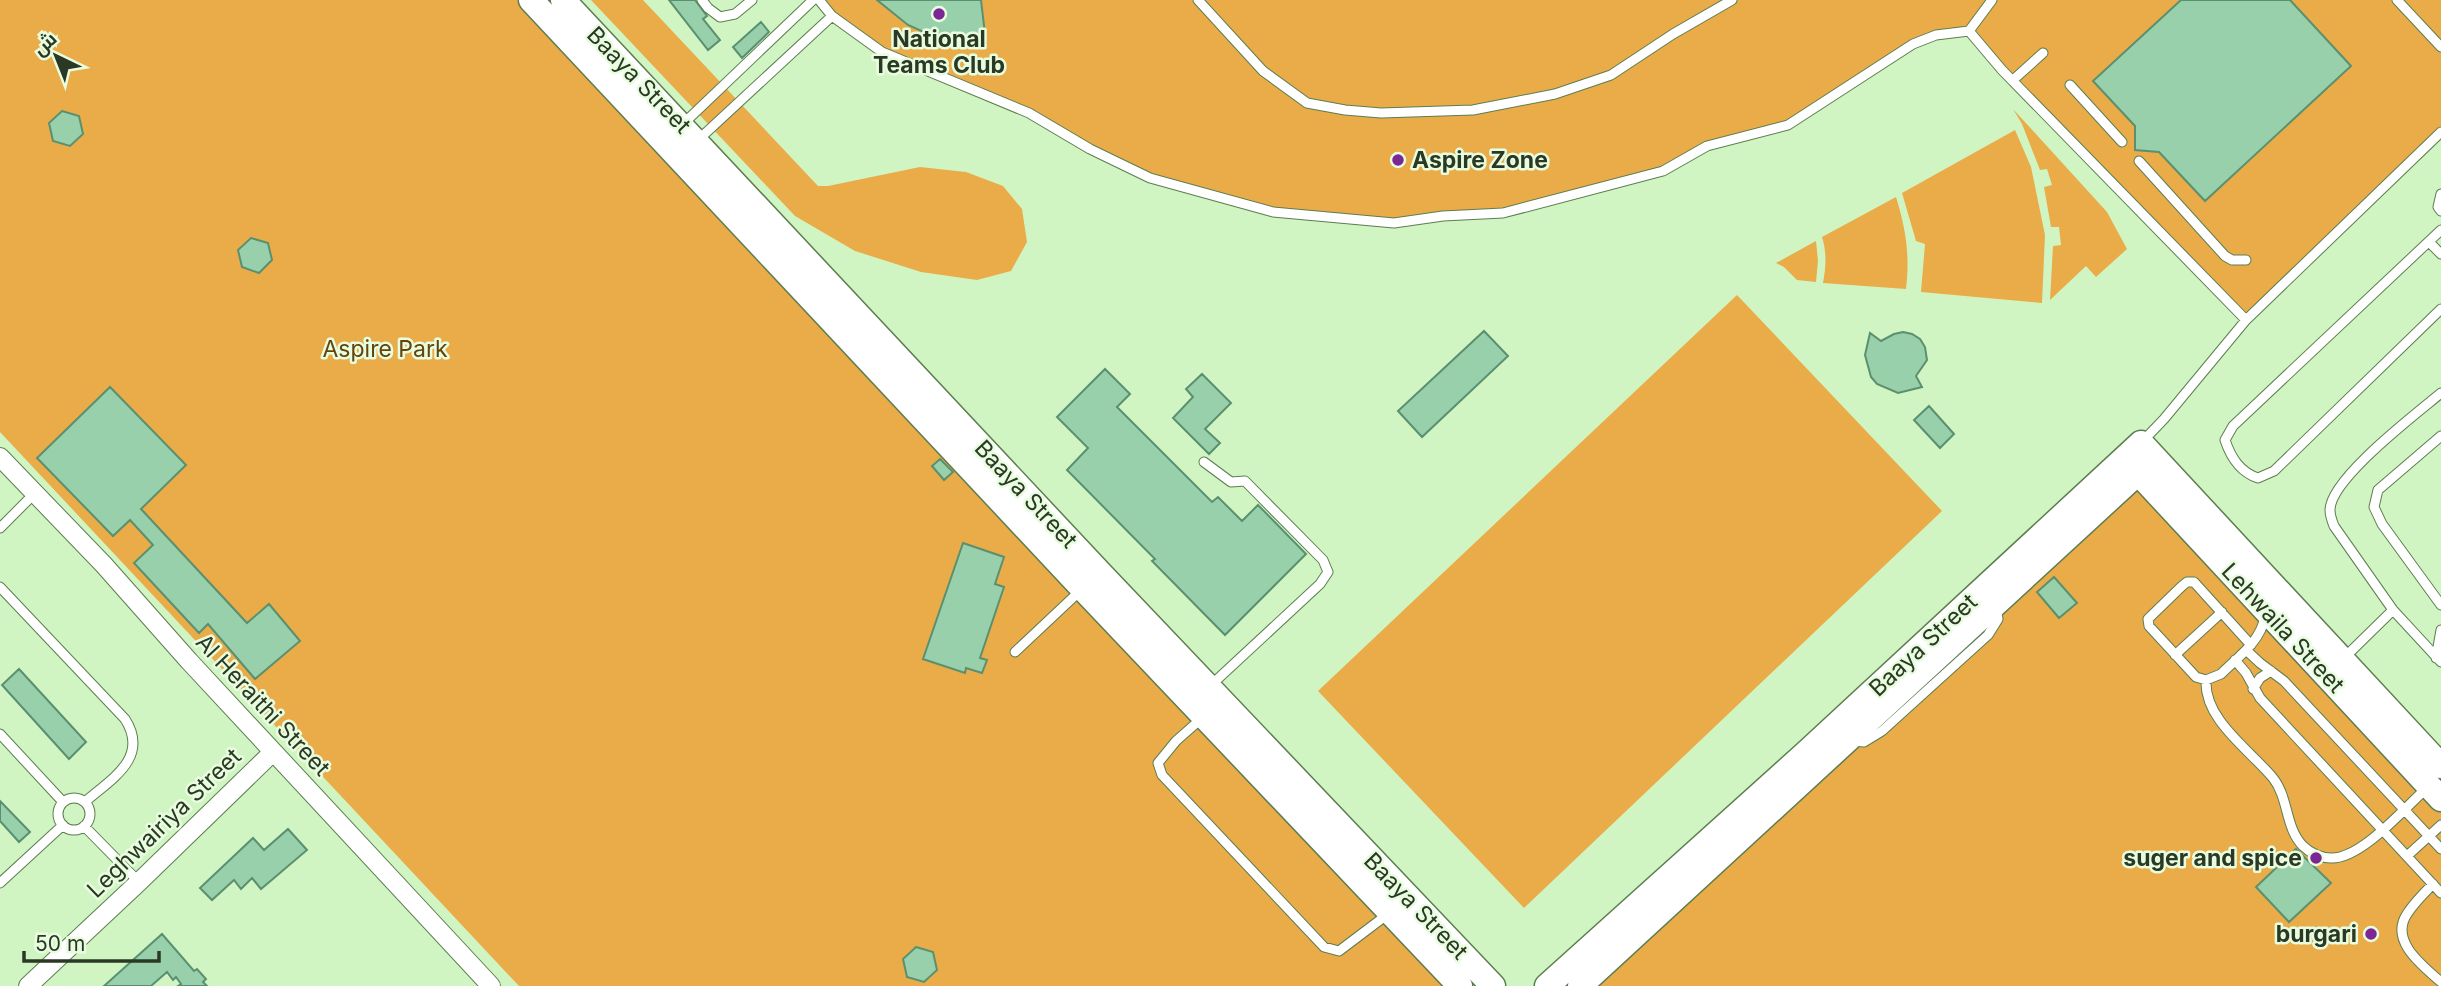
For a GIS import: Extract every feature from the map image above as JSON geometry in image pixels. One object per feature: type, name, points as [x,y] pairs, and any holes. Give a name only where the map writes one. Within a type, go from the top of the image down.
[{"type":"street","name":"Baaya Street","points":[[531,0],[671,151],[1091,581]]},
{"type":"street","name":"Baaya Street","points":[[563,0],[690,133],[1202,703],[1398,905],[1493,986]]},
{"type":"street","name":"Al Heraithi Street","points":[[0,457],[491,986]]},
{"type":"street","name":"Baaya Street","points":[[1580,986],[1995,604],[2139,458]]},
{"type":"street","name":"Baaya Street","points":[[1547,986],[2139,458]]},
{"type":"street","name":"Lehwaila Street","points":[[2139,458],[2266,611],[2285,631],[2334,667]]},
{"type":"street","name":"Lehwaila Street","points":[[2139,458],[2334,667],[2437,783]]},
{"type":"street","name":"Leghwairiya Street","points":[[28,986],[273,751]]},
{"type":"street","name":"Baaya Street","points":[[1398,905],[1460,986]]},
{"type":"lane","points":[[702,0],[720,17],[735,14],[752,0]]},
{"type":"lane","points":[[671,151],[816,0],[832,16],[882,52],[1029,113],[1090,149],[1150,178],[1273,212],[1394,223],[1443,216],[1503,213],[1663,171],[1707,146],[1788,125],[1913,44],[1936,34],[1969,31],[1992,0]]},
{"type":"lane","points":[[1198,0],[1264,71],[1307,103],[1381,113],[1473,110],[1555,94],[1611,75],[1673,34],[1732,0]]},
{"type":"lane","points":[[2398,0],[2441,47]]},
{"type":"lane","points":[[671,151],[832,16]]},
{"type":"lane","points":[[1969,31],[1984,50],[2246,320]]},
{"type":"lane","points":[[2013,80],[2043,52]]},
{"type":"lane","points":[[2070,85],[2122,142]]},
{"type":"lane","points":[[2139,458],[2164,419],[2246,320],[2441,132]]},
{"type":"lane","points":[[2139,161],[2225,256],[2232,260],[2246,260]]},
{"type":"lane","points":[[2441,194],[2438,207],[2441,211]]},
{"type":"lane","points":[[2441,230],[2233,426],[2225,440],[2230,456],[2247,474],[2258,478],[2274,471],[2441,309]]},
{"type":"lane","points":[[2429,242],[2441,254]]},
{"type":"lane","points":[[2438,660],[2393,610],[2334,526],[2330,510],[2333,497],[2348,475],[2441,393]]},
{"type":"lane","points":[[2441,436],[2378,490],[2374,507],[2382,524],[2441,605]]},
{"type":"lane","points":[[1204,462],[1231,482],[1245,481],[1323,559],[1328,572],[1320,584],[1202,703],[1158,763],[1162,775],[1325,947],[1339,951],[1398,905]]},
{"type":"lane","points":[[0,528],[34,494]]},
{"type":"lane","points":[[1015,652],[1091,581]]},
{"type":"lane","points":[[2266,611],[2263,625],[2251,645],[2217,677],[2206,680],[2196,677],[2147,621],[2151,614],[2182,586],[2190,582],[2196,584],[2251,645],[2271,671],[2288,685],[2441,849]]},
{"type":"lane","points":[[0,587],[129,725],[133,748],[128,763],[85,802]]},
{"type":"lane","points":[[2334,667],[2393,610]]},
{"type":"lane","points":[[2175,655],[2222,612]]},
{"type":"lane","points":[[2438,660],[2441,630]]},
{"type":"lane","points":[[2251,645],[2285,631]]},
{"type":"lane","points":[[2235,660],[2246,673],[2253,690],[2441,893]]},
{"type":"lane","points":[[2253,690],[2260,678],[2271,671]]},
{"type":"lane","points":[[2206,680],[2207,696],[2212,710],[2274,779],[2286,801],[2296,838],[2308,851],[2324,858],[2349,855],[2437,783]]},
{"type":"lane","points":[[0,734],[63,802]]},
{"type":"lane","points":[[78,798],[85,802],[89,818],[84,825],[73,829],[63,825],[58,817],[58,809],[63,802],[78,798]]},
{"type":"lane","points":[[0,883],[63,825]]},
{"type":"lane","points":[[84,825],[139,882]]},
{"type":"lane","points":[[2407,856],[2441,825]]},
{"type":"lane","points":[[2432,884],[2407,914],[2402,935],[2407,948],[2441,982]]},
{"type":"green space","name":"Aspire Park","points":[[0,0],[523,0],[1443,986],[519,986],[0,432]]},
{"type":"green space","points":[[591,0],[643,0],[818,186],[920,167],[966,172],[1003,186],[1022,209],[1027,242],[1011,271],[977,280],[921,272],[855,251],[795,216]]},
{"type":"green space","name":"Aspire Zone","points":[[819,0],[2441,0],[2441,132],[2246,320],[1969,31],[1936,35],[1788,125],[1707,146],[1663,171],[1503,213],[1394,223],[1273,212],[1150,178],[1029,113],[882,52]]},
{"type":"green space","points":[[2013,109],[2107,212],[2127,249],[2096,277],[2086,266],[2050,300],[2053,246],[2061,245],[2059,227],[2051,227],[2044,187],[2052,185],[2047,169],[2040,170],[2022,124]]},
{"type":"green space","points":[[2015,130],[2031,167],[2045,235],[2042,303],[1921,292],[1925,244],[1916,241],[1902,193]]},
{"type":"green space","points":[[1896,197],[1906,243],[1906,289],[1823,283],[1826,260],[1822,237]]},
{"type":"green space","points":[[1816,241],[1816,282],[1797,280],[1776,263]]},
{"type":"green space","points":[[1737,295],[1942,511],[1524,908],[1318,691]]},
{"type":"green space","points":[[2138,482],[2441,809],[2441,986],[1591,986]]},
{"type":"building","points":[[669,0],[695,0],[707,16],[703,19],[720,40],[708,50]]},
{"type":"building","name":"National Teams Club","points":[[877,0],[981,0],[986,43],[937,38],[908,25]]},
{"type":"building","points":[[2181,0],[2290,0],[2351,66],[2205,201],[2159,152],[2135,150],[2135,126],[2093,81]]},
{"type":"building","points":[[761,22],[769,32],[742,58],[733,47]]},
{"type":"building","points":[[62,111],[79,116],[83,134],[70,146],[53,141],[49,123]]},
{"type":"building","points":[[251,238],[268,243],[272,260],[259,273],[242,267],[238,250]]},
{"type":"building","points":[[1484,331],[1508,356],[1422,437],[1398,411]]},
{"type":"building","points":[[1903,332],[1920,339],[1925,347],[1927,360],[1916,376],[1922,387],[1898,393],[1877,384],[1871,377],[1865,355],[1870,333],[1881,341]]},
{"type":"building","points":[[1105,369],[1130,394],[1117,407],[1212,502],[1218,497],[1242,521],[1258,505],[1306,554],[1225,635],[1067,470],[1088,448],[1057,417]]},
{"type":"building","points":[[1202,374],[1231,403],[1205,429],[1220,443],[1209,454],[1173,418],[1193,397],[1186,389]]},
{"type":"building","points":[[110,387],[186,465],[141,509],[247,623],[269,604],[300,641],[255,679],[208,624],[199,633],[134,563],[153,545],[130,520],[113,536],[37,458]]},
{"type":"building","points":[[1929,406],[1954,434],[1940,448],[1914,420]]},
{"type":"building","points":[[940,459],[953,472],[944,480],[932,466]]},
{"type":"building","points":[[963,543],[1004,557],[995,584],[1004,587],[980,658],[987,660],[982,673],[966,668],[965,673],[923,659]]},
{"type":"building","points":[[2054,577],[2077,603],[2059,618],[2037,592]]},
{"type":"building","points":[[19,669],[86,742],[69,759],[2,685]]},
{"type":"building","points":[[0,801],[30,832],[19,842],[0,821]]},
{"type":"building","points":[[288,829],[307,850],[261,889],[252,878],[241,889],[234,880],[212,900],[200,888],[253,838],[264,850]]},
{"type":"building","points":[[2296,849],[2331,883],[2289,922],[2256,887]]},
{"type":"building","points":[[162,934],[194,971],[197,969],[206,979],[203,982],[207,986],[178,986],[181,984],[176,977],[173,980],[167,972],[151,986],[104,986]]},
{"type":"building","points":[[916,947],[933,952],[937,970],[924,982],[907,977],[903,959]]},
{"type":"place","name":"National Teams Club","points":[[939,14]]},
{"type":"place","name":"Aspire Zone","points":[[1398,160]]},
{"type":"place","name":"suger and spice","points":[[2316,858]]},
{"type":"place","name":"burgari","points":[[2371,934]]}]
